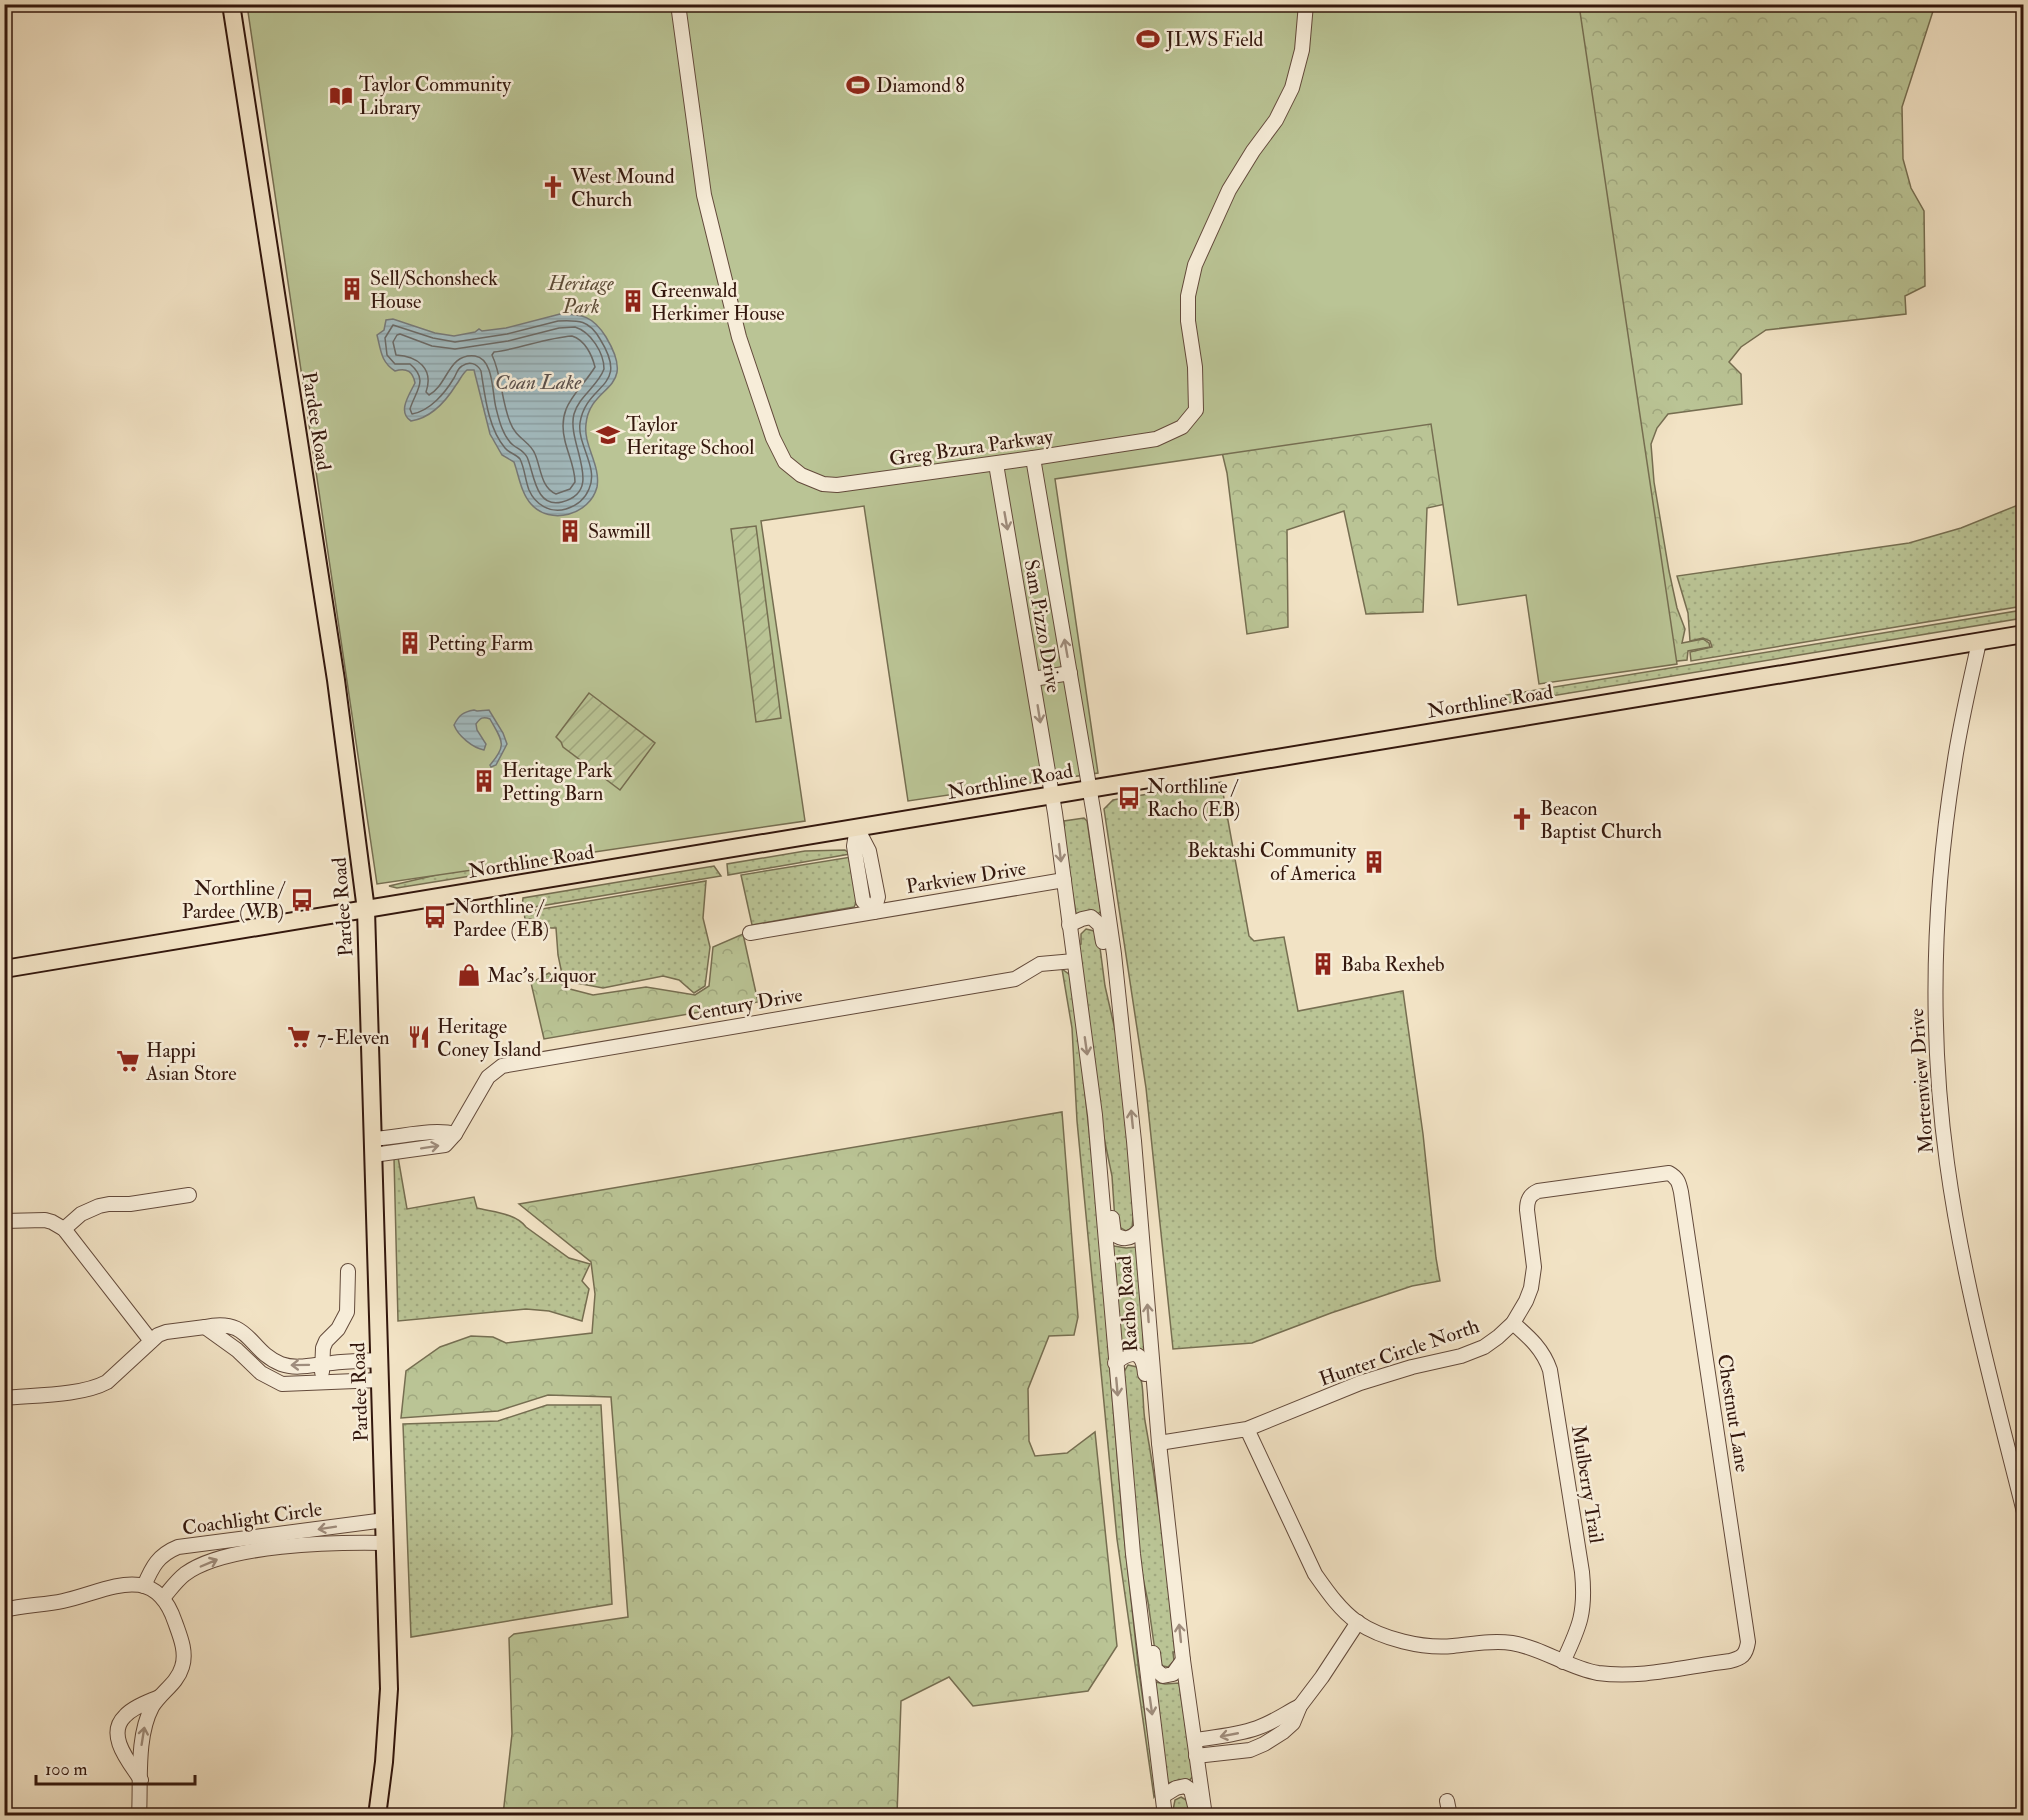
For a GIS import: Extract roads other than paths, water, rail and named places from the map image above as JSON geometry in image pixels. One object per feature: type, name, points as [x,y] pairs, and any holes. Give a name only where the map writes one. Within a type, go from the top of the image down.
[{"type":"main road","name":"Pardee Road","points":[[231,4],[337,686],[366,910],[389,1689],[384,1762],[377,1815]]},
{"type":"main road","name":"Northline Road","points":[[4,969],[2024,634]]},
{"type":"street","name":"Greg Bzura Parkway","points":[[678,4],[704,195],[739,337],[773,438],[785,462],[801,476],[823,484],[837,485],[996,464],[1156,439],[1182,428],[1196,410],[1195,368],[1188,321],[1188,296],[1195,265],[1229,190],[1253,151],[1276,120],[1292,88],[1302,50],[1306,4]]},
{"type":"street","name":"Sam Pizzo Drive","points":[[1033,458],[1090,789]]},
{"type":"street","name":"Sam Pizzo Drive","points":[[996,464],[1052,795]]},
{"type":"street","name":"Mortenview Drive","points":[[1979,642],[1954,766],[1943,852],[1936,956],[1937,1059],[1946,1161],[1961,1251],[2024,1512]]},
{"type":"street","points":[[1033,679],[1070,673]]},
{"type":"street","name":"Racho Road","points":[[1090,789],[1114,954],[1134,1141],[1162,1473],[1183,1660],[1205,1815]]},
{"type":"street","name":"Racho Road","points":[[1052,795],[1096,1131],[1133,1554],[1165,1815]]},
{"type":"street","points":[[857,828],[854,846],[863,901],[874,912]]},
{"type":"street","name":"Parkview Drive","points":[[750,933],[1064,880]]},
{"type":"street","points":[[1069,925],[1091,917],[1100,925],[1109,984],[1124,1044]]},
{"type":"street","name":"Century Drive","points":[[372,1147],[442,1131],[455,1134],[488,1077],[502,1066],[1015,979],[1041,964],[1074,961]]},
{"type":"street","points":[[1096,1131],[1109,1177],[1114,1234],[1120,1238],[1130,1239],[1141,1228]]},
{"type":"street","name":"Hunter Circle North","points":[[1159,1443],[1247,1429],[1360,1383],[1476,1350],[1498,1337],[1513,1323],[1531,1288],[1534,1267],[1527,1203],[1531,1195],[1538,1191],[1662,1173],[1669,1173],[1676,1177]]},
{"type":"street","name":"Chestnut Lane","points":[[1563,1662],[1597,1673],[1628,1674],[1730,1661],[1745,1655],[1748,1642],[1740,1586],[1681,1192],[1676,1177]]},
{"type":"street","points":[[64,1229],[81,1214],[99,1206],[189,1195]]},
{"type":"street","points":[[4,1221],[39,1220],[52,1222],[64,1229],[151,1341]]},
{"type":"street","points":[[323,1382],[323,1348],[326,1341],[338,1329],[347,1312],[348,1271]]},
{"type":"street","name":"Mulberry Trail","points":[[1513,1323],[1536,1343],[1550,1370],[1582,1572],[1584,1601],[1582,1615],[1577,1634],[1563,1662]]},
{"type":"street","points":[[4,1398],[84,1390],[99,1386],[107,1382],[158,1335],[222,1324],[240,1329],[270,1357],[281,1364],[305,1366],[380,1360]]},
{"type":"street","points":[[205,1328],[237,1350],[261,1373],[282,1384],[380,1380]]},
{"type":"street","points":[[1115,1363],[1129,1355],[1137,1355],[1144,1362],[1148,1414],[1162,1473]]},
{"type":"street","points":[[261,1373],[270,1357]]},
{"type":"street","points":[[1247,1429],[1315,1574],[1329,1594],[1358,1622],[1385,1636],[1416,1644],[1452,1646],[1502,1642],[1529,1647],[1563,1662]]},
{"type":"street","name":"Coachlight Circle","points":[[144,1586],[152,1567],[160,1557],[178,1547],[385,1521]]},
{"type":"street","name":"Coachlight Circle","points":[[163,1598],[187,1573],[216,1559],[292,1547],[385,1542]]},
{"type":"street","points":[[1133,1554],[1147,1609],[1155,1669],[1163,1676],[1173,1674],[1183,1660]]},
{"type":"street","points":[[4,1610],[64,1600],[122,1584],[144,1586],[163,1598],[172,1613],[182,1640],[184,1660],[176,1679],[153,1705],[143,1730],[139,1815]]},
{"type":"street","points":[[1197,1756],[1240,1752],[1264,1744],[1293,1723],[1300,1706],[1358,1622]]},
{"type":"street","points":[[141,1780],[120,1747],[117,1732],[119,1723],[125,1715],[162,1696]]},
{"type":"street","points":[[1195,1740],[1257,1728],[1300,1706]]},
{"type":"street","points":[[1257,1728],[1264,1744]]},
{"type":"street","points":[[1163,1796],[1176,1788],[1185,1786],[1191,1790],[1194,1797],[1196,1815]]},
{"type":"street","points":[[1447,1801],[1450,1815]]},
{"type":"water","name":"Coan Lake","points":[[560,314],[581,316],[592,320],[606,337],[615,355],[617,368],[610,386],[595,401],[589,411],[586,424],[587,440],[597,471],[597,487],[593,497],[586,505],[558,516],[539,511],[531,504],[523,490],[514,462],[502,455],[490,434],[474,370],[465,372],[448,397],[431,413],[411,421],[405,413],[405,408],[407,398],[415,383],[414,379],[409,371],[395,371],[387,364],[382,356],[377,335],[384,330],[386,320],[393,319],[435,333],[454,336],[475,332],[479,329],[482,331],[506,328]]},
{"type":"water","points":[[474,710],[489,710],[507,744],[496,765],[491,767],[501,747],[501,742],[490,719],[482,718],[476,724],[486,744],[484,750],[466,741],[454,725],[462,714]]},
{"type":"place","name":"JLWS Field","points":[[1148,39]]},
{"type":"place","name":"Diamond 8","points":[[858,85]]},
{"type":"place","name":"Taylor Community Library","points":[[341,96]]},
{"type":"place","name":"West Mound Church","points":[[553,187]]},
{"type":"place","name":"Sell/Schonsheck House","points":[[352,289]]},
{"type":"place","name":"Greenwald Herkimer House","points":[[633,301]]},
{"type":"place","name":"Taylor Heritage School","points":[[608,435]]},
{"type":"place","name":"Sawmill","points":[[570,531]]},
{"type":"place","name":"Petting Farm","points":[[410,643]]},
{"type":"place","name":"Heritage Park Petting Barn","points":[[484,781]]},
{"type":"place","name":"Northline / Racho (EB)","points":[[1129,798]]},
{"type":"place","name":"Beacon Baptist Church","points":[[1522,819]]},
{"type":"place","name":"Bektashi Community of America","points":[[1374,862]]},
{"type":"place","name":"Northline / Pardee (WB)","points":[[302,900]]},
{"type":"place","name":"Northline / Pardee (EB)","points":[[435,917]]},
{"type":"place","name":"Baba Rexheb","points":[[1323,964]]},
{"type":"place","name":"Mac's Liquor","points":[[469,975]]},
{"type":"place","name":"7-Eleven","points":[[299,1037]]},
{"type":"place","name":"Heritage Coney Island","points":[[419,1037]]},
{"type":"place","name":"Happi Asian Store","points":[[128,1061]]},
{"type":"park label","name":"Heritage Park","points":[[581,294]]}]
